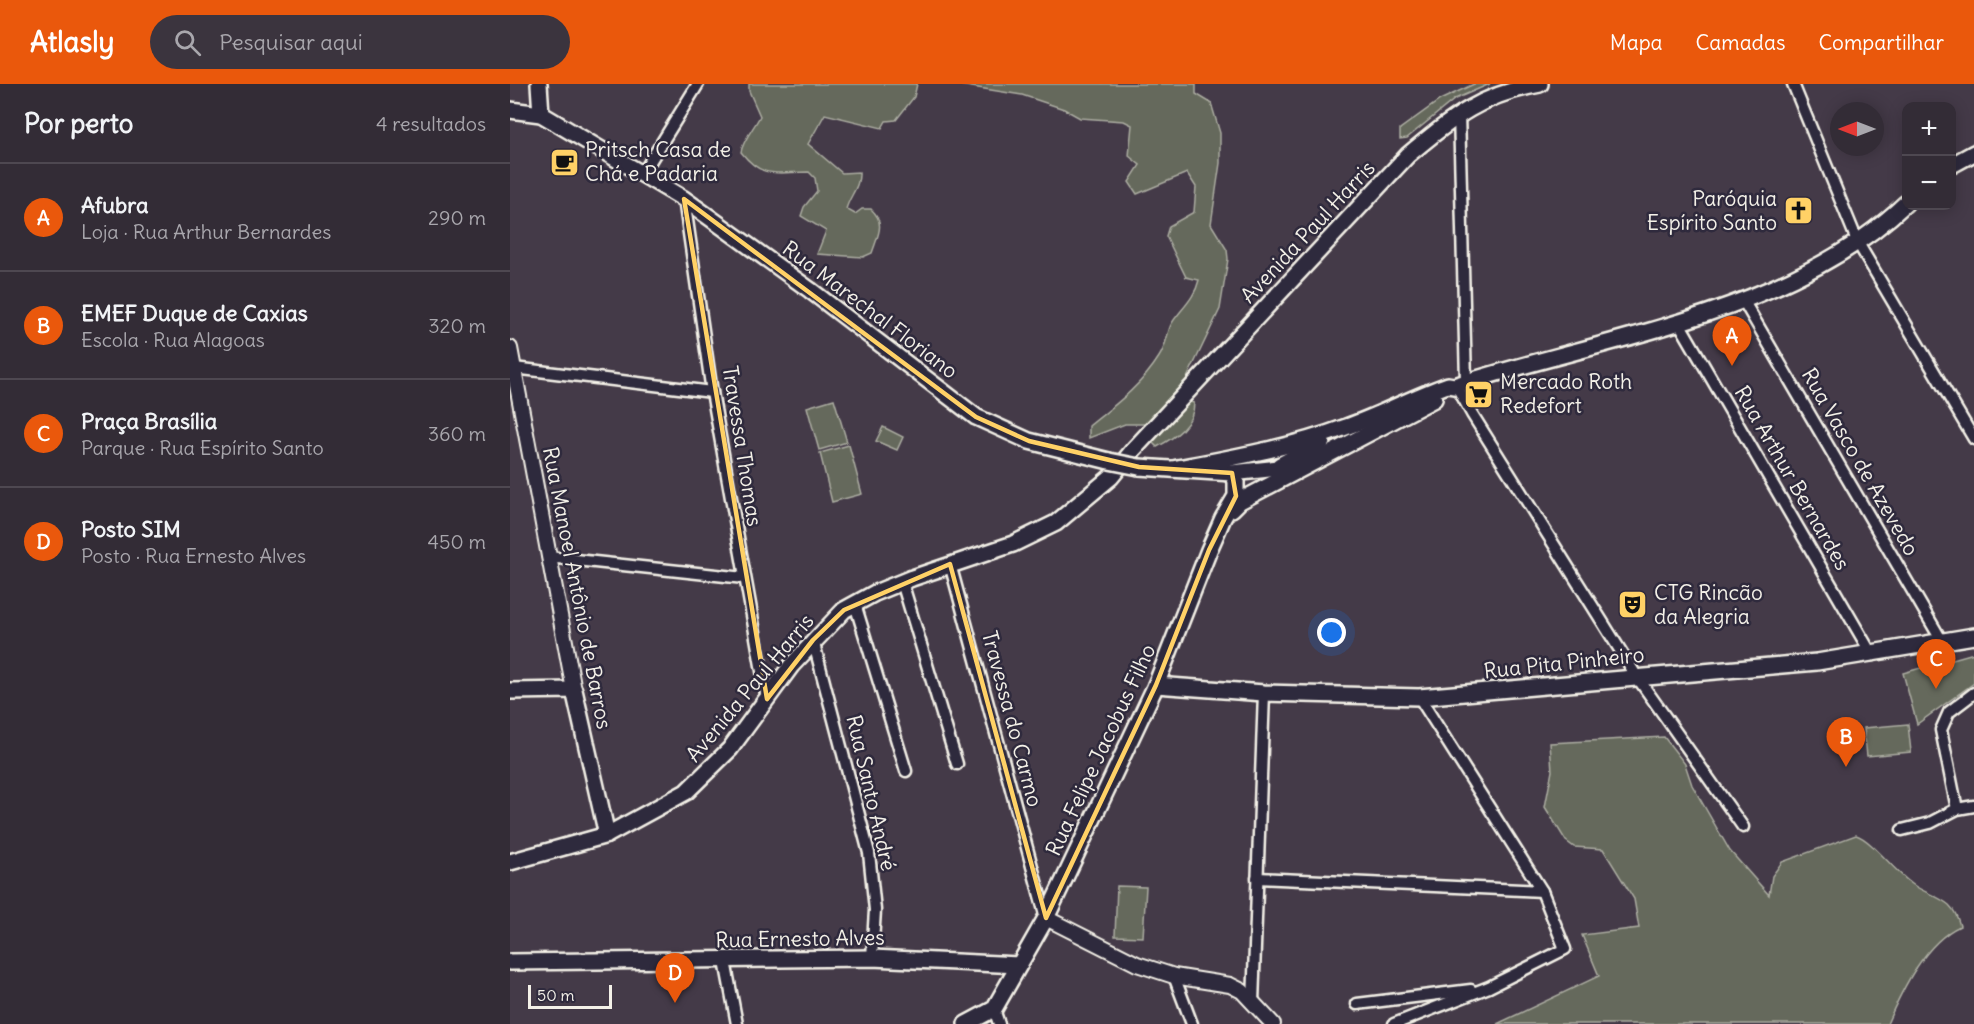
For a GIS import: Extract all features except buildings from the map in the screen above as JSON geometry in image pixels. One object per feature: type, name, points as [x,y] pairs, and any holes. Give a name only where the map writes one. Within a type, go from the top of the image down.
[{"type":"main road","points":[[539,84],[541,114]]},
{"type":"main road","name":"Avenida Paul Harris","points":[[510,862],[607,835],[663,806],[698,783],[730,749],[813,640],[844,610],[902,582],[1013,544],[1049,527],[1111,477],[1134,448],[1408,155],[1459,113],[1512,89],[1540,84]]},
{"type":"main road","name":"Rua Marechal Floriano","points":[[510,110],[541,114],[684,199],[810,290],[976,417],[1029,441],[1090,458],[1139,467],[1232,473],[1309,464]]},
{"type":"main road","points":[[1956,163],[1974,153]]},
{"type":"main road","points":[[1173,469],[1274,449],[1347,427],[1376,421],[1437,398],[1459,384],[1743,300],[1827,263],[1858,243],[1902,206]]},
{"type":"main road","points":[[1223,518],[1240,501],[1309,464],[1376,421]]},
{"type":"main road","points":[[1236,496],[1270,470],[1347,427]]},
{"type":"main road","points":[[1232,473],[1236,481],[1236,496]]},
{"type":"main road","name":"Rua Felipe Jacobus Filho","points":[[994,1009],[1046,918],[1156,685],[1223,518],[1236,496]]},
{"type":"main road","name":"Rua Pita Pinheiro","points":[[1156,685],[1264,693],[1419,697],[1751,669],[1872,655],[1974,636]]},
{"type":"main road","points":[[510,691],[574,690]]},
{"type":"main road","name":"Rua Manoel Antônio de Barros","points":[[574,690],[607,835]]},
{"type":"main road","name":"Rua Ernesto Alves","points":[[510,962],[872,958],[1019,964]]},
{"type":"main road","points":[[966,1024],[994,1009]]},
{"type":"street","points":[[643,173],[698,84]]},
{"type":"street","points":[[1793,84],[1858,243],[1974,439]]},
{"type":"street","points":[[1459,113],[1459,384],[1472,414],[1637,677],[1743,827]]},
{"type":"street","name":"Travessa Thomas","points":[[684,199],[712,392],[767,699]]},
{"type":"street","name":"Rua Vasco de Azevedo","points":[[1743,300],[1943,643]]},
{"type":"street","name":"Rua Arthur Bernardes","points":[[1678,321],[1872,655]]},
{"type":"street","name":"Rua Manoel Antônio de Barros","points":[[510,348],[514,369],[517,428],[548,557],[574,690]]},
{"type":"street","points":[[514,369],[712,392]]},
{"type":"street","points":[[548,557],[744,578]]},
{"type":"street","name":"Travessa do Carmo","points":[[950,564],[1046,918]]},
{"type":"street","points":[[902,582],[957,764]]},
{"type":"street","points":[[855,604],[906,771]]},
{"type":"street","name":"Rua Santo André","points":[[813,640],[869,853],[875,910],[872,958]]},
{"type":"street","points":[[1252,1003],[1264,693]]},
{"type":"street","points":[[1957,809],[1941,730],[1949,712],[1974,693]]},
{"type":"street","points":[[1394,1024],[1489,987],[1563,952],[1564,944],[1542,891],[1419,697]]},
{"type":"street","points":[[1902,830],[1930,823],[1957,809],[1974,806]]},
{"type":"street","points":[[1257,878],[1542,891]]},
{"type":"street","points":[[1046,918],[1111,953],[1174,976],[1230,985],[1242,991],[1273,1024]]},
{"type":"street","points":[[725,960],[737,1024]]},
{"type":"street","points":[[1174,976],[1192,1024]]},
{"type":"street","points":[[1357,1004],[1489,987]]},
{"type":"street","points":[[994,1009],[999,1024]]},
{"type":"highlighted area","points":[[684,199],[976,417],[1029,441],[1139,467],[1232,473],[1236,496],[1209,550],[1156,685],[1046,918],[950,564],[844,610],[813,640],[767,699]]},
{"type":"green space","points":[[749,84],[917,84],[914,97],[896,120],[886,121],[882,128],[825,114],[808,144],[842,173],[859,172],[858,182],[846,209],[855,214],[862,209],[871,209],[876,214],[879,229],[872,253],[863,257],[817,254],[826,231],[801,216],[804,207],[817,191],[815,178],[809,172],[763,171],[741,152],[746,138],[760,116],[749,91]]},
{"type":"green space","points":[[953,84],[1196,84],[1196,94],[1211,103],[1220,133],[1220,163],[1211,224],[1227,250],[1228,259],[1220,309],[1177,399],[1194,403],[1191,418],[1182,430],[1157,447],[1150,440],[1154,424],[1125,424],[1089,438],[1089,426],[1127,394],[1152,367],[1162,352],[1172,323],[1197,286],[1199,280],[1186,277],[1166,236],[1169,226],[1194,212],[1196,187],[1187,173],[1137,194],[1129,182],[1140,165],[1129,156],[1132,125],[1124,121],[1080,118],[1064,109],[1022,95]]},
{"type":"green space","points":[[1474,84],[1490,84],[1455,99],[1407,138],[1400,139],[1400,129],[1440,100]]},
{"type":"green space","points":[[834,399],[847,442],[819,450],[807,407]]},
{"type":"green space","points":[[883,427],[903,437],[897,450],[876,441]]},
{"type":"green space","points":[[849,445],[862,494],[832,502],[820,453]]},
{"type":"green space","points":[[1974,653],[1974,683],[1917,724],[1903,673]]},
{"type":"green space","points":[[1908,724],[1911,752],[1867,756],[1864,728]]},
{"type":"green space","points":[[1664,737],[1685,764],[1692,785],[1730,851],[1769,895],[1772,876],[1782,862],[1856,835],[1869,843],[1912,884],[1951,907],[1960,926],[1947,933],[1925,955],[1907,982],[1887,1024],[1497,1024],[1599,976],[1582,935],[1639,928],[1634,899],[1603,849],[1574,847],[1566,841],[1545,807],[1552,771],[1550,743]]},
{"type":"green space","points":[[1117,886],[1146,887],[1143,937],[1115,936]]},
{"type":"place","name":"Pritsch Casa de Chá e Padaria","points":[[564,162]]},
{"type":"place","name":"Paróquia Espírito Santo","points":[[1798,211]]},
{"type":"place","name":"Afubra","points":[[1732,366]]},
{"type":"place","name":"Mercado Roth Redefort","points":[[1479,394]]},
{"type":"place","name":"CTG Rincão da Alegria","points":[[1633,605]]},
{"type":"place","name":"Praça Brasília","points":[[1936,689]]},
{"type":"place","name":"EMEF Duque de Caxias","points":[[1846,767]]},
{"type":"place","name":"Posto SIM","points":[[675,1003]]}]
